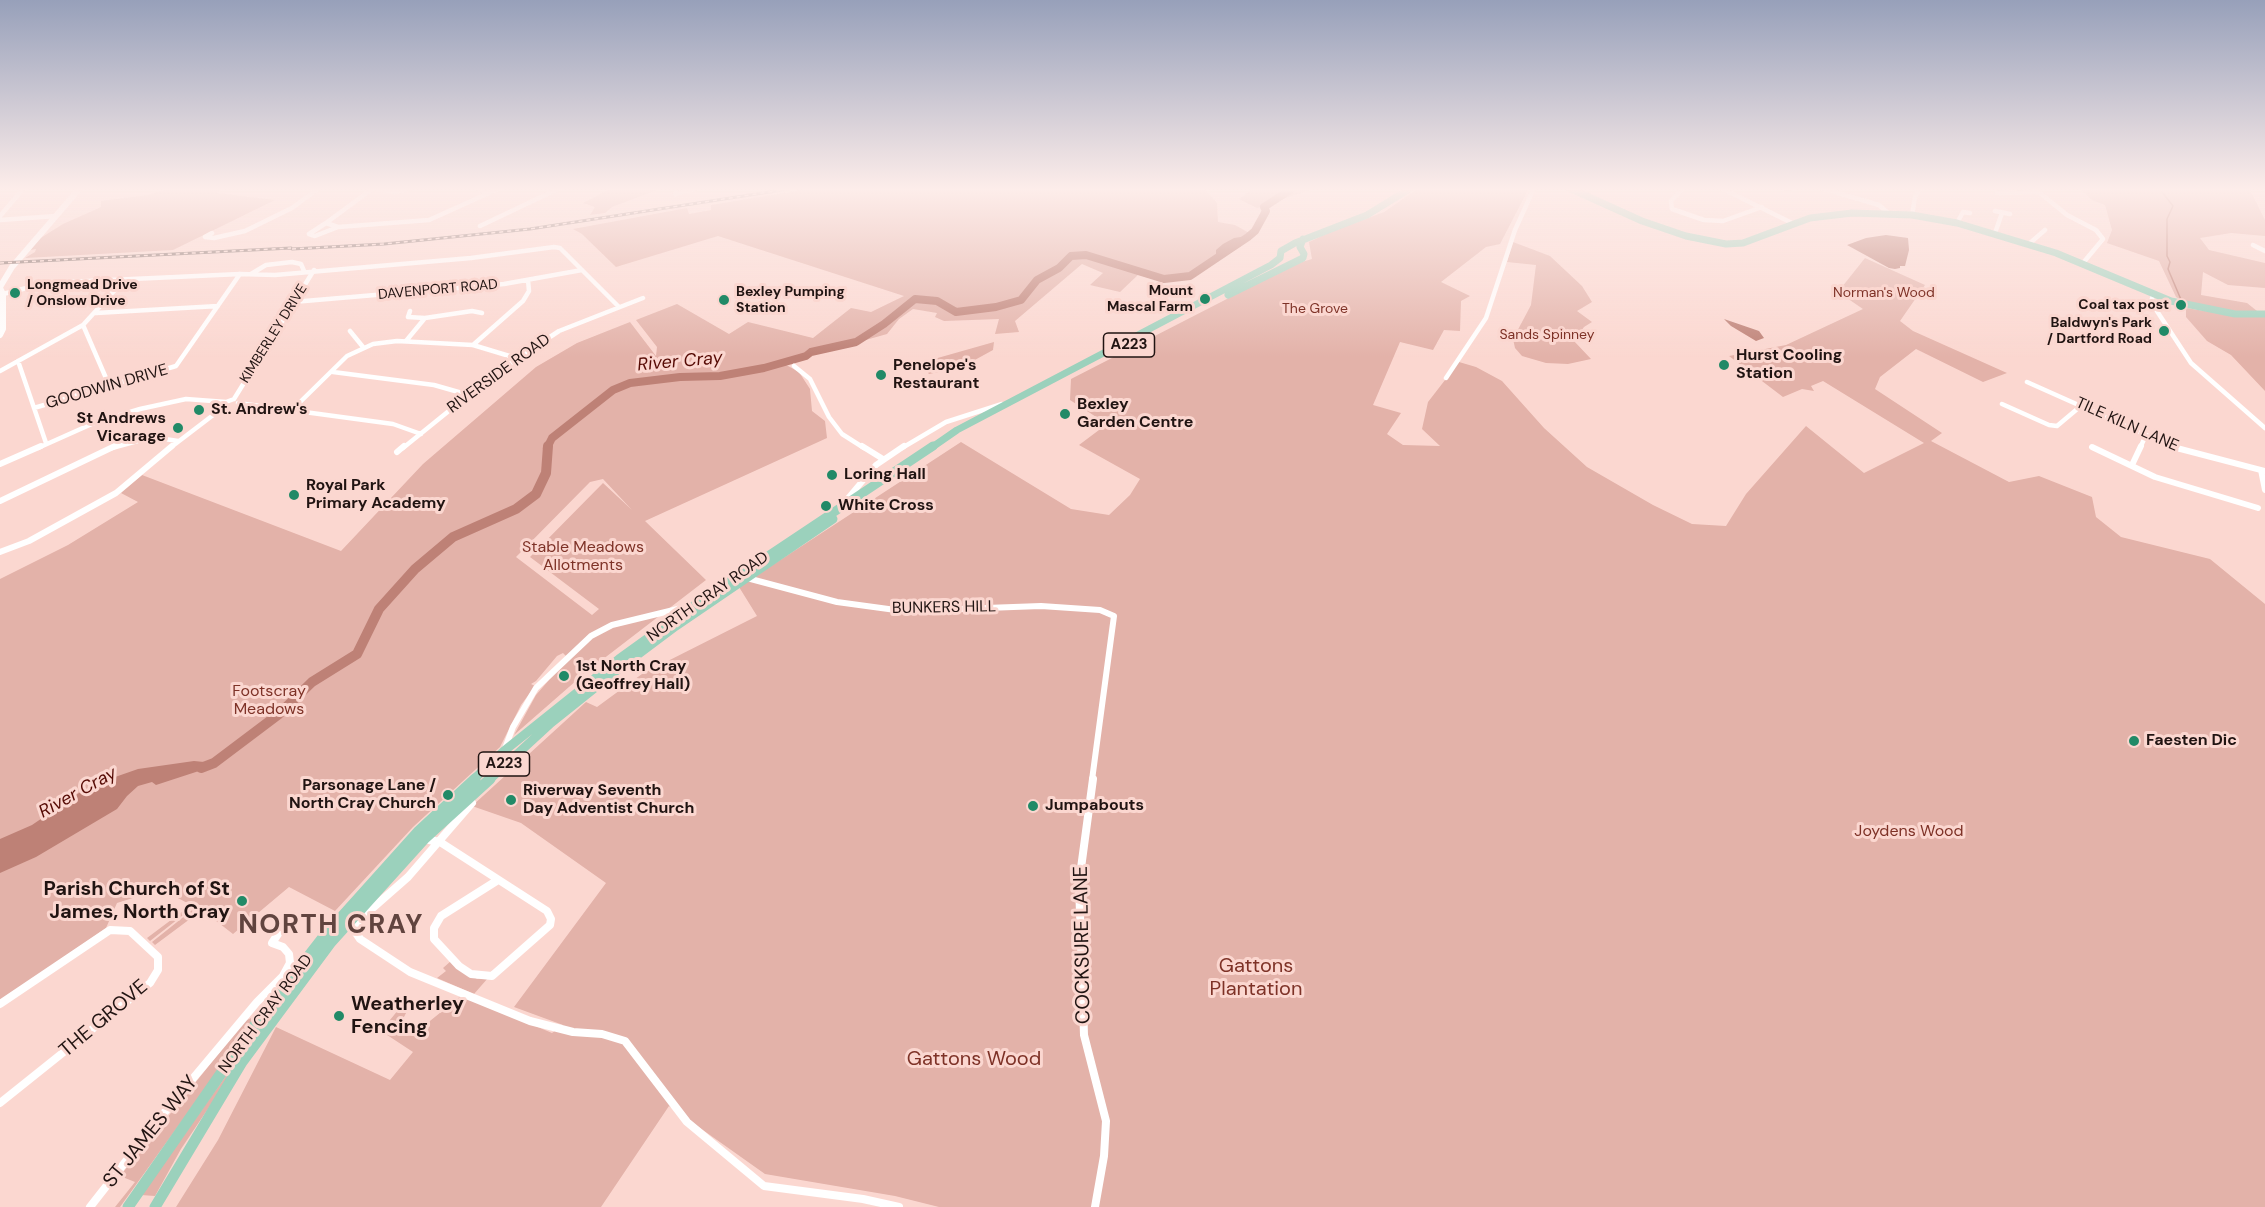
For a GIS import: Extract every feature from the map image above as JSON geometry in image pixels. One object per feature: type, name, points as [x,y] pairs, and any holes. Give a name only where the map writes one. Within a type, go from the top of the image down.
[{"type":"main road","name":"A223","points":[[1280,255],[1282,250],[1294,244]]},
{"type":"main road","points":[[1280,255],[1287,260],[1303,258],[1300,244]]},
{"type":"main road","points":[[2034,244],[2083,263],[2153,295],[2182,304],[2218,312],[2265,314]]},
{"type":"main road","points":[[1287,248],[1303,252]]},
{"type":"main road","name":"NORTH CRAY ROAD","points":[[128,1207],[252,1029],[322,939],[419,831],[504,752],[619,659],[694,605],[929,447],[1006,403],[1271,265],[1280,255]]},
{"type":"main road","name":"NORTH CRAY ROAD","points":[[155,1207],[242,1062],[331,942],[424,839],[551,723],[668,632],[972,428],[1298,260]]},
{"type":"street","points":[[0,335],[3,329],[1,289],[15,264],[32,244]]},
{"type":"street","points":[[1446,378],[1486,318],[1510,244]]},
{"type":"street","points":[[2083,263],[2099,244]]},
{"type":"street","points":[[2253,245],[2265,250]]},
{"type":"street","points":[[1,289],[46,283],[240,274],[275,275],[438,261],[557,247],[619,307]]},
{"type":"street","points":[[251,274],[266,265],[292,262],[301,264],[304,271]]},
{"type":"street","name":"KIMBERLEY DRIVE","points":[[236,401],[314,270]]},
{"type":"street","name":"DAVENPORT ROAD","points":[[293,302],[410,294],[528,280],[582,270]]},
{"type":"street","name":"GOODWIN DRIVE","points":[[34,408],[168,370],[178,365],[240,274]]},
{"type":"street","points":[[0,371],[82,325],[96,313],[124,280]]},
{"type":"street","points":[[473,345],[523,301],[530,291],[528,280]]},
{"type":"street","points":[[2153,295],[2151,302],[2191,363],[2265,428]]},
{"type":"street","name":"RIVERSIDE ROAD","points":[[397,452],[516,358],[559,331],[643,298]]},
{"type":"street","points":[[96,313],[218,306]]},
{"type":"street","points":[[410,311],[408,317],[425,318],[473,309],[482,313]]},
{"type":"street","points":[[406,341],[425,318]]},
{"type":"street","points":[[82,325],[109,385]]},
{"type":"street","points":[[350,331],[363,347]]},
{"type":"street","points":[[292,410],[347,356],[363,347],[383,342],[473,345],[516,358]]},
{"type":"street","points":[[18,361],[46,443]]},
{"type":"street","points":[[794,366],[810,379],[830,417],[842,434],[883,459]]},
{"type":"street","points":[[333,372],[434,385],[469,395]]},
{"type":"street","name":"TILE KILN LANE","points":[[2027,382],[2146,435],[2191,452],[2263,470]]},
{"type":"street","points":[[0,464],[94,423],[166,403],[186,399],[226,404]]},
{"type":"street","points":[[0,552],[29,541],[113,494],[226,404],[236,401],[393,424],[421,434]]},
{"type":"street","points":[[840,508],[883,459],[946,422],[1006,403]]},
{"type":"street","points":[[2002,404],[2049,426],[2057,426],[2082,405]]},
{"type":"street","points":[[2132,465],[2146,435]]},
{"type":"street","points":[[0,501],[119,444],[152,437],[178,441]]},
{"type":"street","points":[[2092,447],[2175,484],[2258,508]]},
{"type":"street","points":[[2263,470],[2265,490]]},
{"type":"street","name":"BUNKERS HILL","points":[[747,578],[837,602],[903,611],[1021,606],[1110,612]]},
{"type":"street","points":[[504,752],[513,727],[540,683],[591,636],[612,625],[694,605]]},
{"type":"street","name":"COCKSURE LANE","points":[[1095,1207],[1104,1156],[1106,1121],[1084,1035],[1079,883],[1114,623],[1114,616],[1110,612]]},
{"type":"street","points":[[491,789],[488,788],[464,811],[408,877],[359,920],[354,930],[360,939],[410,972],[530,1021],[573,1032],[602,1034],[625,1041],[687,1122],[764,1186],[863,1199],[899,1207]]},
{"type":"street","points":[[424,839],[440,842],[547,911],[551,919],[550,925],[492,976],[471,974],[459,966],[434,939],[434,928],[441,916],[498,880]]},
{"type":"street","name":"THE GROVE","points":[[0,1004],[110,930],[130,931],[158,957],[159,970],[150,983],[0,1103]]},
{"type":"street","name":"ST JAMES WAY","points":[[90,1207],[159,1119],[257,1002],[283,976],[290,963],[289,954],[284,947],[269,943],[278,934]]},
{"type":"green space","points":[[35,244],[185,244],[173,250],[25,258],[36,249],[30,250]]},
{"type":"green space","name":"Footscray Meadows","points":[[593,244],[691,244],[616,267]]},
{"type":"green space","name":"Footscray Meadows","points":[[744,244],[1236,244],[1190,276],[1164,279],[1141,272],[1120,292],[1090,285],[1103,273],[1082,264],[1015,321],[1019,332],[995,334],[999,319],[944,321],[935,317],[937,313],[913,309],[899,319],[887,334],[788,362],[790,359],[779,361],[799,372],[810,389],[812,411],[825,421],[827,438],[645,521],[706,580],[585,673],[514,735],[536,695],[568,658],[563,653],[557,656],[531,684],[535,686],[521,705],[500,747],[413,827],[335,911],[289,887],[233,934],[202,910],[155,945],[152,942],[196,907],[193,906],[150,941],[147,938],[191,905],[161,889],[117,903],[106,928],[0,1001],[0,579],[68,545],[138,502],[121,493],[142,475],[341,551],[423,464],[536,367],[577,343],[630,322],[656,356],[657,347],[636,320],[677,304],[729,334],[748,322],[813,338],[851,308],[871,312],[904,296]],"holes":[[[603,479],[632,510],[603,483],[530,557],[599,609],[592,615],[516,557],[590,482]]]},
{"type":"green space","points":[[1309,244],[1498,244],[1486,247],[1441,282],[1470,296],[1461,301],[1460,331],[1444,330],[1433,350],[1400,342],[1373,405],[1401,413],[1387,434],[1403,445],[1440,446],[1422,429],[1428,402],[1459,362],[1476,367],[1502,381],[1544,428],[1587,467],[1653,505],[1692,524],[1726,526],[1746,494],[1806,426],[1864,473],[1924,443],[1823,381],[1811,386],[1814,391],[1802,389],[1783,397],[1729,356],[1786,345],[1863,309],[1838,292],[1865,258],[1925,285],[1900,321],[1913,331],[2007,373],[1983,382],[1916,349],[1880,377],[1875,389],[1942,433],[1931,441],[2009,482],[2039,476],[2092,497],[2096,517],[2121,537],[2210,559],[2265,604],[2265,1207],[939,1207],[895,1196],[765,1174],[669,1106],[601,1207],[176,1207],[218,1140],[276,1027],[390,1080],[413,1052],[381,1031],[403,1004],[409,1007],[403,1019],[410,1026],[425,1025],[462,995],[552,1033],[563,1025],[514,1007],[606,883],[521,823],[472,806],[586,702],[597,707],[642,674],[757,616],[739,587],[961,442],[1071,509],[1109,515],[1130,495],[1140,479],[1079,445],[1107,424],[1070,400],[1071,379],[1295,264],[1312,259]]},
{"type":"green space","name":"Sands Spinney","points":[[1512,244],[1519,244],[1550,256],[1582,286],[1592,302],[1577,311],[1592,322],[1584,327],[1574,341],[1591,359],[1568,364],[1546,363],[1522,356],[1515,348],[1513,339],[1531,305],[1536,265],[1507,262]]},
{"type":"green space","points":[[2111,244],[2205,244],[2209,250],[2265,263],[2265,288],[2228,285],[2203,272],[2201,295],[2247,303],[2257,311],[2242,312],[2187,303],[2176,297],[2159,261]]},
{"type":"green space","points":[[2186,308],[2236,316],[2265,317],[2265,391],[2231,355],[2207,341],[2186,317]]},
{"type":"green space","points":[[994,342],[993,350],[962,367],[929,374],[920,363]]},
{"type":"green space","points":[[451,961],[477,979],[488,978],[474,994],[437,978],[446,971],[443,968]]},
{"type":"green space","points":[[293,982],[181,1149],[155,1196],[141,1195]]},
{"type":"green space","points":[[255,1019],[120,1207],[115,1207],[135,1182],[120,1176],[245,1021]]},
{"type":"shaded area","points":[[1223,244],[1242,244],[1225,256],[1216,257],[1216,250]]},
{"type":"shaded area","points":[[1909,244],[1909,250],[1905,266],[1895,269],[1847,245]]},
{"type":"shaded area","points":[[1724,319],[1759,331],[1764,338],[1756,341],[1731,326]]},
{"type":"shaded area","points":[[194,761],[214,763],[205,769],[156,785],[152,782],[138,786],[117,809],[36,857],[0,873],[0,839],[32,825],[79,793],[95,790],[98,783],[138,769]]},
{"type":"waterway","name":"River Cray","points":[[548,446],[552,438],[613,390],[630,383],[680,377],[720,376],[764,368],[806,356],[811,352],[856,342],[884,324],[915,299],[937,301],[956,312],[996,307],[1021,300],[1037,280],[1059,268],[1071,256],[1086,255],[1164,279],[1190,276],[1237,244]]},
{"type":"waterway","points":[[2167,244],[2167,256],[2170,262],[2168,269],[2182,302]]},
{"type":"waterway","name":"River Cray","points":[[201,768],[214,763],[279,714],[312,682],[357,654],[379,609],[415,569],[453,537],[516,509],[536,494],[546,473],[548,446]]},
{"type":"railway","points":[[292,249],[378,244]]},
{"type":"railway","points":[[0,263],[291,248]]},
{"type":"place","name":"Longmead Drive / Onslow Drive","points":[[15,293]]},
{"type":"place","name":"Mount Mascal Farm","points":[[1205,299]]},
{"type":"place","name":"Bexley Pumping Station","points":[[724,300]]},
{"type":"place","name":"Coal tax post","points":[[2181,305]]},
{"type":"place","name":"Baldwyn's Park / Dartford Road","points":[[2164,331]]},
{"type":"place","name":"Hurst Cooling Station","points":[[1724,365]]},
{"type":"place","name":"Penelope's Restaurant","points":[[881,375]]},
{"type":"place","name":"St. Andrew's","points":[[199,410]]},
{"type":"place","name":"Bexley Garden Centre","points":[[1065,414]]},
{"type":"place","name":"St Andrews Vicarage","points":[[178,428]]},
{"type":"place","name":"Loring Hall","points":[[832,475]]},
{"type":"place","name":"Royal Park Primary Academy","points":[[294,495]]},
{"type":"place","name":"White Cross","points":[[826,506]]},
{"type":"place","name":"1st North Cray (Geoffrey Hall)","points":[[564,676]]},
{"type":"place","name":"Faesten Dic","points":[[2134,741]]},
{"type":"place","name":"Parsonage Lane / North Cray Church","points":[[448,795]]},
{"type":"place","name":"Riverway Seventh Day Adventist Church","points":[[511,800]]},
{"type":"place","name":"Jumpabouts","points":[[1033,806]]},
{"type":"place","name":"Parish Church of St James, North Cray","points":[[242,901]]},
{"type":"place","name":"Weatherley Fencing","points":[[339,1016]]},
{"type":"district","name":"NORTH CRAY","points":[[331,926]]},
{"type":"park label","name":"Norman's Wood","points":[[1884,293]]},
{"type":"park label","name":"The Grove","points":[[1315,309]]},
{"type":"park label","name":"Stable Meadows Allotments","points":[[583,557]]},
{"type":"park label","name":"Joydens Wood","points":[[1909,832]]},
{"type":"park label","name":"Gattons Plantation","points":[[1256,978]]},
{"type":"park label","name":"Gattons Wood","points":[[974,1060]]}]
